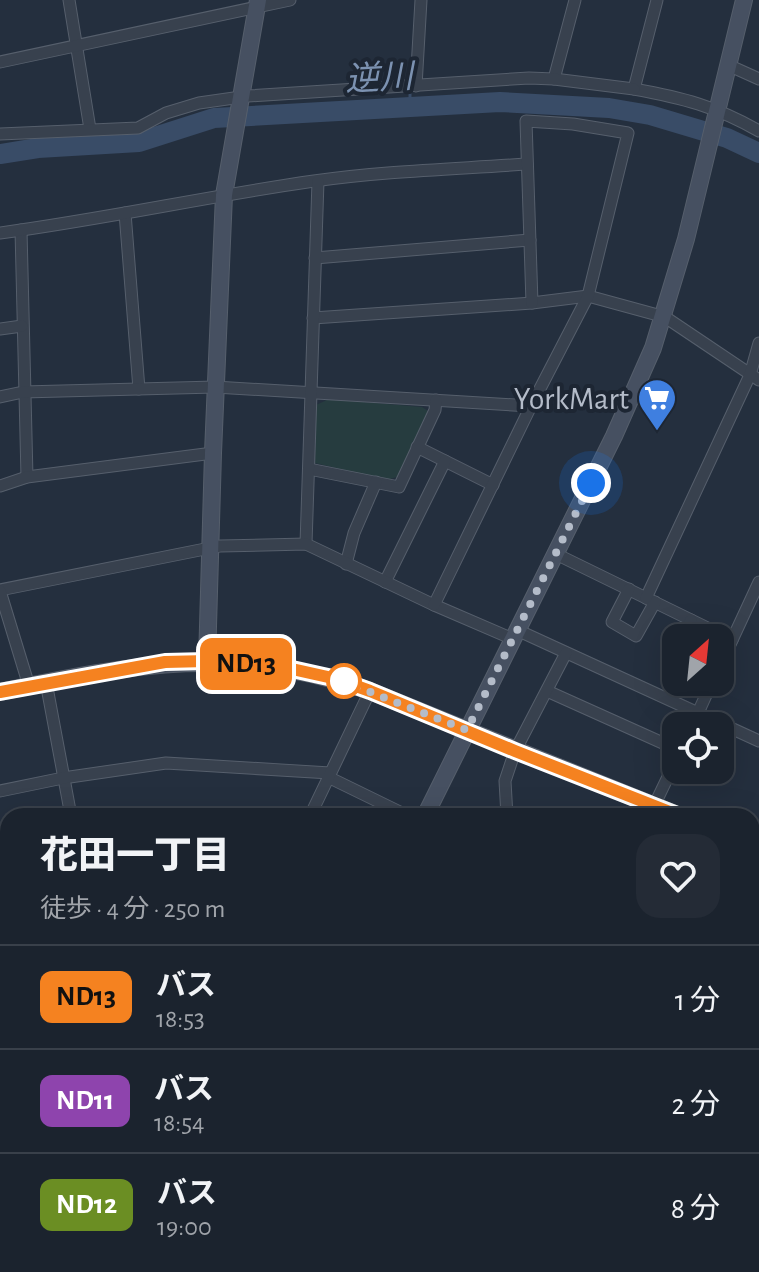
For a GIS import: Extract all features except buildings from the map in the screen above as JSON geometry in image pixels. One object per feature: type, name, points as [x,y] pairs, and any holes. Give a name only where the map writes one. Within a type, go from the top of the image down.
[{"type":"street","points":[[69,0],[90,129]]},
{"type":"street","points":[[0,62],[257,4],[290,0]]},
{"type":"street","points":[[416,86],[421,0]]},
{"type":"street","points":[[554,79],[575,0]]},
{"type":"street","points":[[634,89],[657,0]]},
{"type":"street","points":[[429,808],[630,403],[665,317],[744,0]]},
{"type":"street","points":[[207,661],[224,195],[257,4]]},
{"type":"street","points":[[728,65],[759,79]]},
{"type":"street","points":[[0,134],[138,128],[166,113],[199,103],[554,79],[679,97],[757,126]]},
{"type":"street","points":[[434,605],[588,296],[628,133],[573,124],[526,121],[532,303]]},
{"type":"street","points":[[0,233],[318,181],[527,164]]},
{"type":"street","points":[[306,544],[318,181]]},
{"type":"street","points":[[125,213],[139,389]]},
{"type":"street","points":[[21,230],[27,477]]},
{"type":"street","points":[[315,258],[530,240]]},
{"type":"street","points":[[313,318],[532,303],[588,296],[665,317],[755,377]]},
{"type":"street","points":[[0,329],[22,326]]},
{"type":"street","points":[[629,589],[612,622],[636,636],[755,377],[759,343]]},
{"type":"street","points":[[0,397],[23,392],[215,387],[531,406]]},
{"type":"street","points":[[309,469],[399,487],[435,410],[436,400]]},
{"type":"street","points":[[417,447],[493,485]]},
{"type":"street","points":[[0,486],[27,477],[213,453]]},
{"type":"street","points":[[385,582],[445,461]]},
{"type":"street","points":[[346,564],[354,533],[376,482]]},
{"type":"street","points":[[29,686],[0,591],[209,548],[306,544],[434,605],[566,653],[696,712]]},
{"type":"street","points":[[556,554],[699,624]]},
{"type":"street","points":[[734,636],[759,582]]},
{"type":"street","points":[[689,624],[691,620]]},
{"type":"street","points":[[507,808],[505,781],[515,751],[566,653]]},
{"type":"street","points":[[0,692],[165,662],[207,661],[292,669],[337,679],[370,691],[659,808]]},
{"type":"street","points":[[46,682],[69,808]]},
{"type":"street","points":[[314,808],[370,691]]},
{"type":"street","points":[[547,691],[662,743]]},
{"type":"street","points":[[734,730],[759,741]]},
{"type":"street","points":[[0,791],[166,763],[329,775],[393,808]]},
{"type":"street","points":[[654,806],[665,784]]},
{"type":"green space","points":[[329,399],[422,407],[428,411],[397,477],[387,480],[315,463],[316,405]]},
{"type":"waterway","points":[[410,92],[410,107]]},
{"type":"waterway","name":"逆川","points":[[0,154],[38,148],[139,142],[214,118],[500,102],[609,108],[650,115],[727,138],[759,153]]},
{"type":"bus line","name":"ND13","points":[[0,692],[165,662],[207,661],[292,669],[337,679],[370,691],[660,808]]},
{"type":"place","name":"YorkMart","points":[[657,432]]},
{"type":"route","points":[[344,681],[337,679],[467,730],[591,483]]}]
